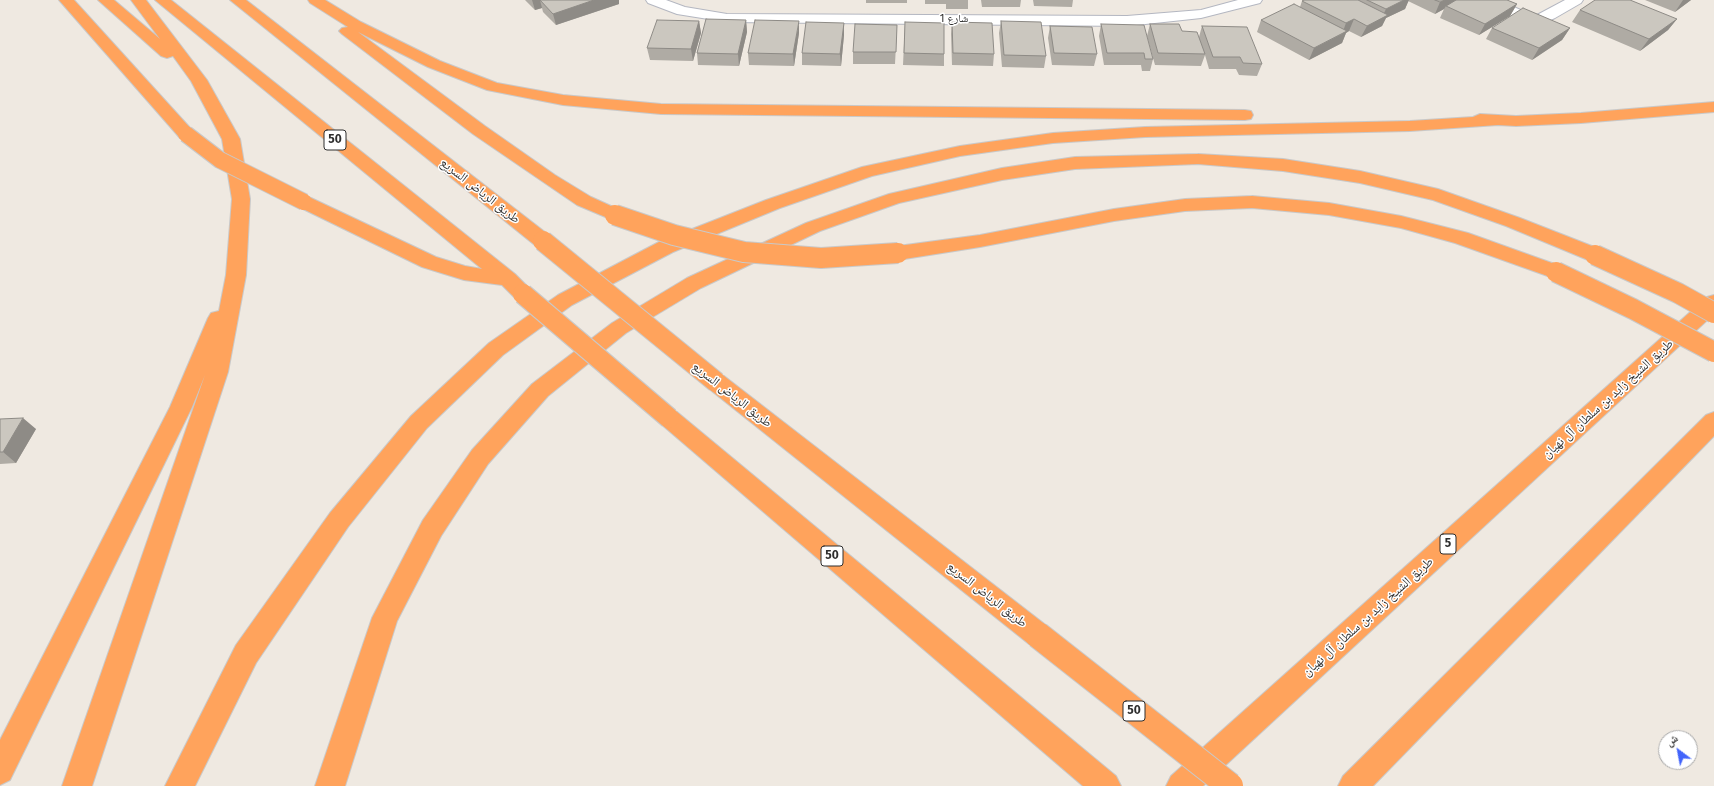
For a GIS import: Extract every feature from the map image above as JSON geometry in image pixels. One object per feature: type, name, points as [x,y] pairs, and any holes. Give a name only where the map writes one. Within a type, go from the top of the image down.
[{"type":"highway","points":[[66,0],[186,134],[220,160],[429,262],[464,273],[508,279]]},
{"type":"highway","points":[[105,0],[199,80]]},
{"type":"highway","points":[[77,786],[217,372],[236,275],[241,199],[231,139],[199,80],[138,0]]},
{"type":"highway","name":"50","points":[[162,0],[508,279],[523,294],[1106,786]]},
{"type":"highway","name":"طريق الرياض السريع","points":[[237,0],[543,241],[716,382],[1230,786]]},
{"type":"highway","points":[[306,0],[479,130],[584,201],[615,215],[674,235],[744,252],[821,258],[898,253],[980,241],[1114,215],[1185,205],[1252,202],[1329,209],[1401,222],[1461,238],[1556,272],[1634,309],[1714,352]]},
{"type":"highway","points":[[314,0],[356,25],[434,64],[493,87],[563,100],[661,109],[1418,117],[1494,120],[1588,118],[1714,107]]},
{"type":"highway","points":[[180,786],[246,654],[339,520],[419,422],[496,350],[565,300],[666,247],[773,204],[868,171],[960,151],[1053,138],[1145,132],[1429,126],[1494,120]]},
{"type":"highway","points":[[330,786],[385,618],[432,528],[480,457],[540,390],[618,328],[694,283],[813,227],[895,198],[1002,174],[1075,163],[1198,159],[1283,165],[1360,177],[1438,195],[1513,222],[1595,255],[1678,293],[1714,313]]},
{"type":"highway","points":[[0,770],[181,407],[236,275]]},
{"type":"highway","name":"طريق الشيخ زايد بن سلطان آل نهيان","points":[[1181,786],[1714,302]]},
{"type":"highway","points":[[1353,786],[1714,421]]},
{"type":"street","name":"شارع 1","points":[[653,0],[682,11],[726,18],[1127,21],[1201,14],[1255,0]]},
{"type":"street","points":[[1485,0],[1524,17],[1539,20],[1550,16],[1576,0]]},
{"type":"building","points":[[540,0],[594,0],[553,14]]},
{"type":"building","points":[[1358,0],[1388,15],[1367,26],[1354,19],[1346,23],[1302,1]]},
{"type":"building","points":[[1367,0],[1404,0],[1386,9]]},
{"type":"building","points":[[1456,0],[1507,0],[1517,4],[1485,24],[1446,6]]},
{"type":"building","points":[[1595,0],[1630,0],[1677,19],[1649,39],[1580,10]]},
{"type":"building","points":[[1294,4],[1347,31],[1314,48],[1261,20]]},
{"type":"building","points":[[1523,8],[1570,28],[1539,48],[1492,28]]},
{"type":"building","points":[[706,19],[746,20],[738,54],[697,53]]},
{"type":"building","points":[[657,20],[699,21],[691,49],[647,48]]},
{"type":"building","points":[[755,20],[799,21],[793,54],[748,53]]},
{"type":"building","points":[[1001,21],[1041,22],[1046,56],[1004,55]]},
{"type":"building","points":[[806,22],[844,23],[840,54],[802,53]]},
{"type":"building","points":[[905,22],[944,23],[944,54],[904,53]]},
{"type":"building","points":[[952,22],[992,23],[994,54],[953,53]]},
{"type":"building","points":[[855,24],[897,25],[896,52],[853,52]]},
{"type":"building","points":[[1101,24],[1144,25],[1153,59],[1145,59],[1144,53],[1107,53]]},
{"type":"building","points":[[1150,24],[1179,24],[1182,31],[1197,32],[1205,54],[1158,53]]},
{"type":"building","points":[[1050,26],[1092,27],[1097,54],[1054,53]]},
{"type":"building","points":[[1202,26],[1247,27],[1262,64],[1243,63],[1240,57],[1213,57]]},
{"type":"building","points":[[23,418],[3,452],[0,452],[0,419]]}]
